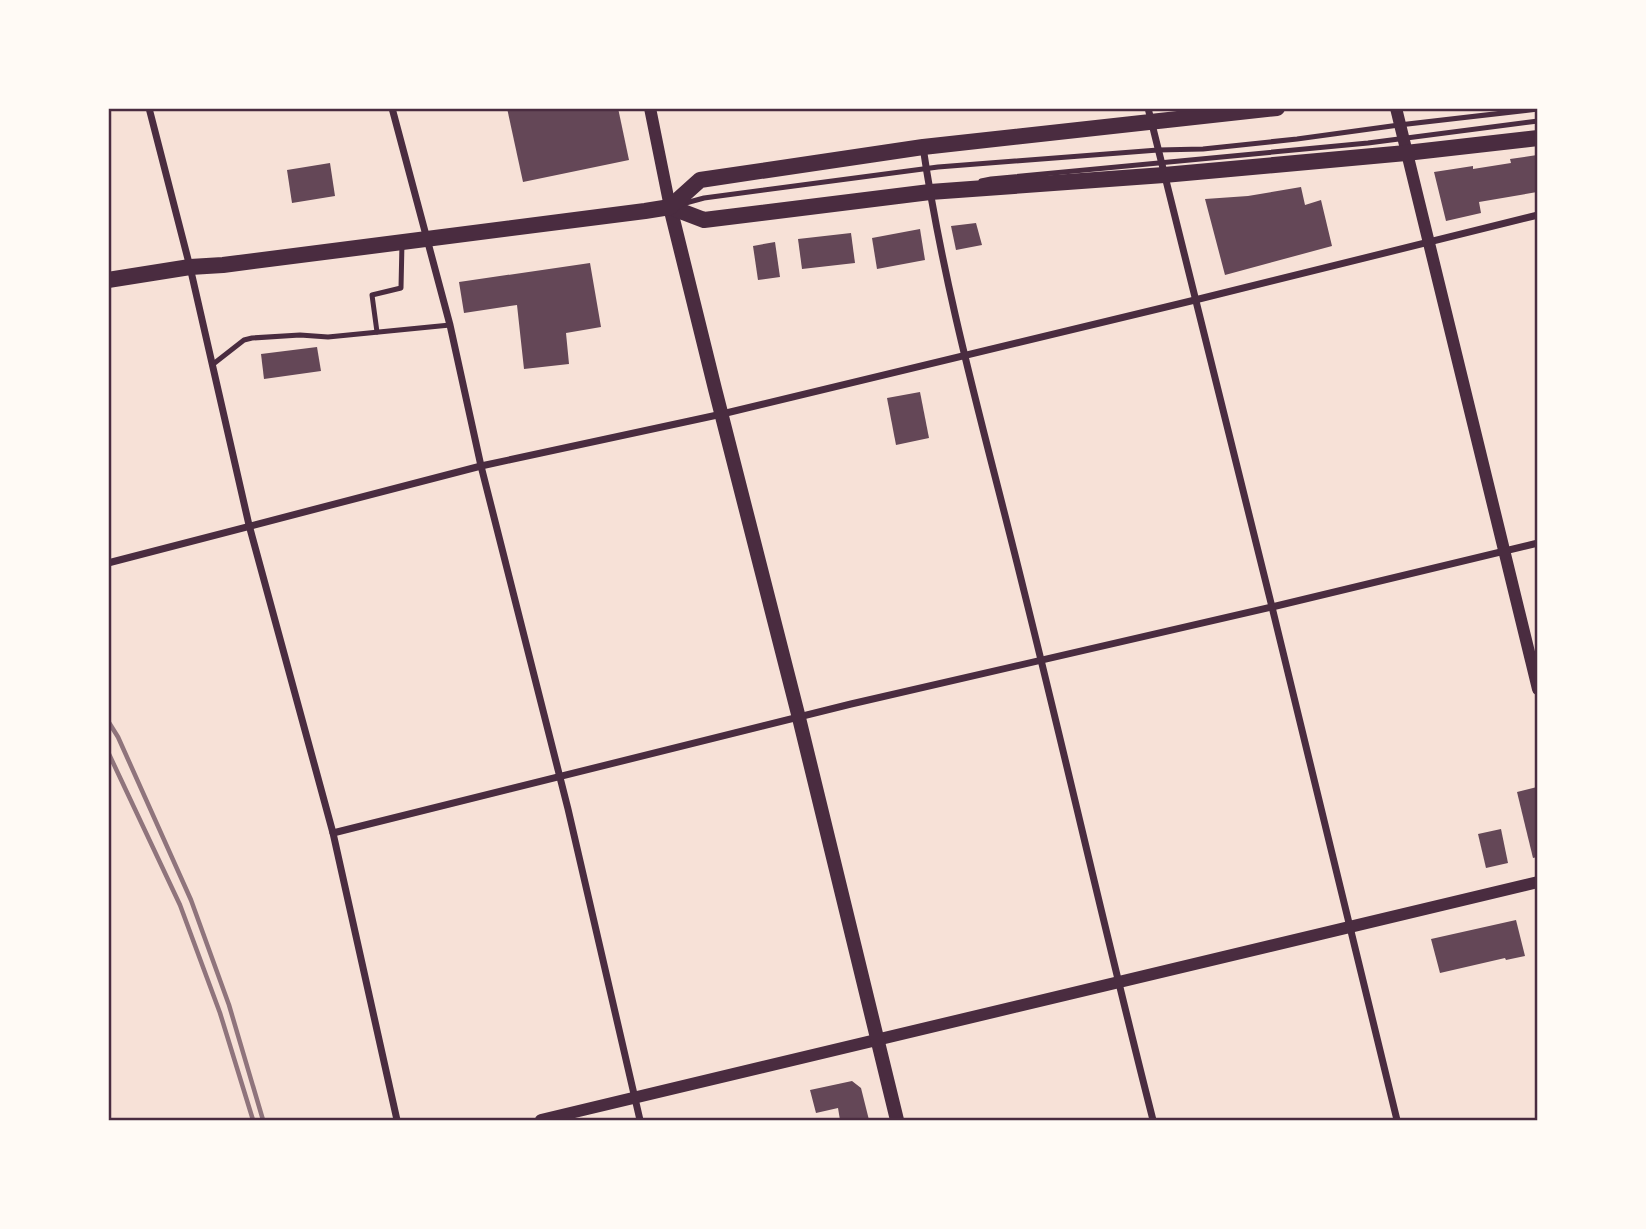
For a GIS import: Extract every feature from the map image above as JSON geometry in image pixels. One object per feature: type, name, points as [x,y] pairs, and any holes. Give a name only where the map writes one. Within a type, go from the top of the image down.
[{"type":"highway","points":[[670,207],[700,180],[1149,115],[1277,108]]},
{"type":"highway","points":[[108,280],[190,267],[402,243],[670,207],[704,220],[930,192],[1163,168],[1404,145],[1538,138]]},
{"type":"main road","points":[[670,207],[897,1121]]},
{"type":"street","points":[[149,108],[190,267],[250,525],[333,833],[397,1121]]},
{"type":"street","points":[[392,108],[450,326],[481,467],[560,775],[640,1121]]},
{"type":"street","points":[[650,108],[670,207]]},
{"type":"street","points":[[1396,108],[1538,689]]},
{"type":"street","points":[[1149,115],[1397,1121]]},
{"type":"street","points":[[923,147],[947,279],[1153,1121]]},
{"type":"street","points":[[108,563],[481,467],[722,414],[1538,215]]},
{"type":"street","points":[[333,833],[851,704],[1538,543]]},
{"type":"street","points":[[541,1121],[1538,882]]},
{"type":"lane","points":[[670,207],[704,198],[926,169],[1257,144],[1538,109]]},
{"type":"lane","points":[[1404,145],[1538,121]]},
{"type":"lane","points":[[377,332],[372,295],[401,288],[402,243]]},
{"type":"lane","points":[[212,365],[244,340],[252,338],[300,335],[328,337],[450,326]]},
{"type":"building","points":[[507,108],[618,108],[629,160],[523,182]]},
{"type":"building","points":[[1537,155],[1537,192],[1479,202],[1481,213],[1446,221],[1434,172],[1511,163],[1510,159]]},
{"type":"building","points":[[330,163],[335,196],[292,203],[287,170]]},
{"type":"building","points":[[1301,187],[1305,205],[1321,200],[1332,246],[1225,275],[1205,199],[1248,196]]},
{"type":"building","points":[[976,223],[982,245],[956,250],[951,226]]},
{"type":"building","points":[[920,229],[925,260],[877,269],[872,238]]},
{"type":"building","points":[[851,233],[855,263],[802,269],[798,239]]},
{"type":"building","points":[[775,242],[780,277],[758,280],[753,246]]},
{"type":"building","points":[[590,263],[601,327],[566,333],[569,364],[524,369],[517,305],[464,313],[459,282]]},
{"type":"building","points":[[317,347],[321,371],[264,379],[261,354]]},
{"type":"building","points":[[920,392],[929,438],[896,445],[887,398]]},
{"type":"building","points":[[1537,787],[1537,857],[1533,858],[1517,792]]},
{"type":"building","points":[[1501,829],[1508,863],[1486,868],[1478,834]]},
{"type":"building","points":[[1516,920],[1525,956],[1440,973],[1431,939]]},
{"type":"building","points":[[852,1081],[861,1088],[869,1120],[840,1120],[838,1108],[816,1113],[810,1090]]},
{"type":"railway","points":[[108,721],[118,737],[191,900],[229,1005],[263,1120]]},
{"type":"railway","points":[[108,752],[180,905],[220,1013],[253,1120]]}]
